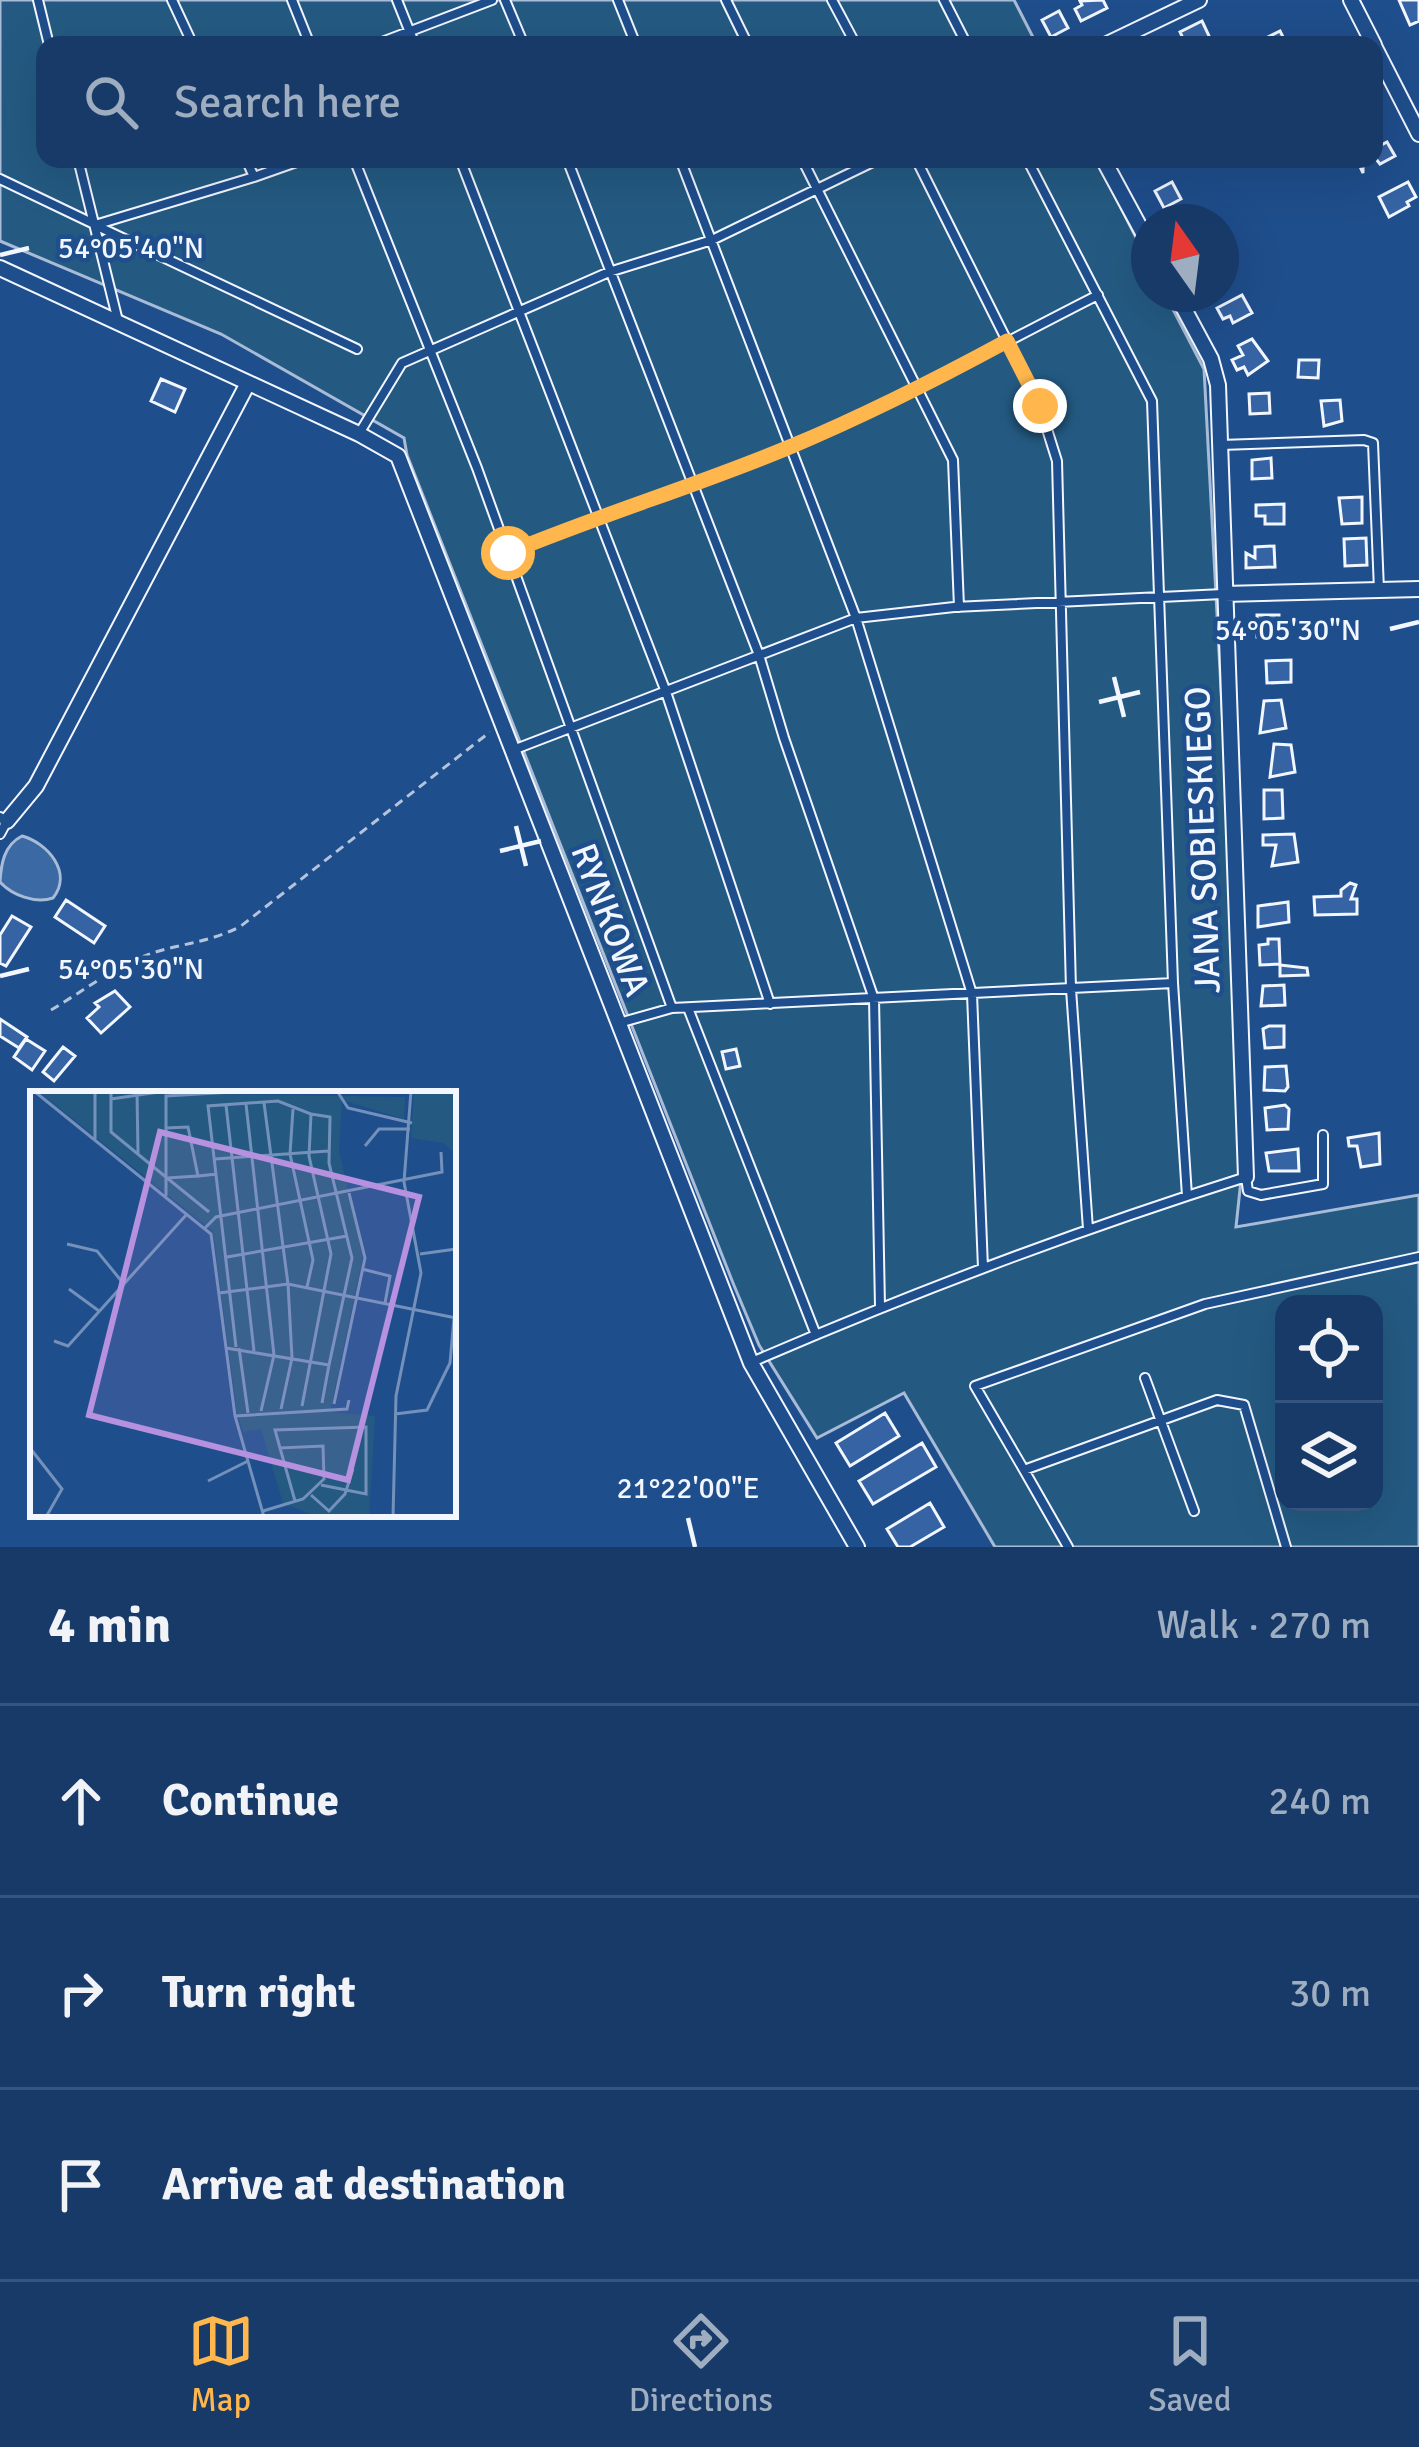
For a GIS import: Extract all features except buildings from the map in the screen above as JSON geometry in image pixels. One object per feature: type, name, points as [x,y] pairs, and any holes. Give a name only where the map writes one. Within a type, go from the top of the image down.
[{"type":"street","points":[[1124,36],[1199,0]]},
{"type":"street","points":[[1351,0],[1369,36]]},
{"type":"street","points":[[1383,63],[1419,134]]},
{"type":"street","points":[[1108,168],[1131,211]]},
{"type":"street","name":"RYNKOWA","points":[[0,268],[398,456],[751,1363],[857,1547]]},
{"type":"street","name":"JANA SOBIESKIEGO","points":[[1185,312],[1214,368],[1220,446],[1246,1177]]},
{"type":"street","points":[[2,824],[36,786],[248,383]]},
{"type":"street","points":[[1224,594],[1419,589]]},
{"type":"lane","points":[[38,0],[47,36]]},
{"type":"lane","points":[[172,0],[189,36]]},
{"type":"lane","points":[[292,0],[306,36]]},
{"type":"lane","points":[[397,0],[412,36]]},
{"type":"lane","points":[[397,36],[492,0]]},
{"type":"lane","points":[[505,0],[520,36]]},
{"type":"lane","points":[[618,0],[632,36]]},
{"type":"lane","points":[[726,0],[744,36]]},
{"type":"lane","points":[[832,0],[851,36]]},
{"type":"lane","points":[[944,0],[962,36]]},
{"type":"lane","points":[[80,168],[119,324]]},
{"type":"lane","points":[[250,168],[254,177]]},
{"type":"lane","points":[[95,225],[280,168]]},
{"type":"lane","points":[[358,168],[508,553],[671,1008]]},
{"type":"lane","points":[[464,168],[665,692],[770,1004]]},
{"type":"lane","points":[[570,168],[759,655],[874,998],[880,1307]]},
{"type":"lane","points":[[684,168],[856,618],[972,994],[983,1268]]},
{"type":"lane","points":[[806,168],[952,460],[959,607]]},
{"type":"lane","points":[[359,434],[402,363],[609,272],[712,240],[860,168]]},
{"type":"lane","points":[[920,168],[1040,406],[1057,461],[1071,989],[1088,1229]]},
{"type":"lane","points":[[1032,168],[1152,400],[1173,983],[1187,1196]]},
{"type":"lane","points":[[0,179],[357,349]]},
{"type":"lane","points":[[508,553],[791,446],[916,390],[1098,296]]},
{"type":"lane","points":[[1220,446],[1373,443],[1379,590]]},
{"type":"lane","points":[[512,750],[856,618],[959,607],[1224,594]]},
{"type":"lane","points":[[618,1024],[671,1008],[1173,983]]},
{"type":"lane","points":[[688,1007],[816,1335]]},
{"type":"lane","points":[[751,1363],[983,1268],[1246,1177],[1248,1191],[1261,1196],[1323,1184],[1322,1135]]},
{"type":"lane","points":[[1068,1547],[975,1387],[1205,1304],[1419,1257]]},
{"type":"lane","points":[[1145,1378],[1194,1511]]},
{"type":"lane","points":[[1024,1470],[1217,1400],[1244,1405],[1286,1547]]},
{"type":"path","points":[[51,1010],[138,958],[214,941],[241,926],[486,733],[503,727]]},
{"type":"shaded area","points":[[0,0],[1014,0],[1032,36],[36,36],[36,168],[1101,168],[1131,228],[1131,312],[1174,312],[1204,369],[1245,1142],[1236,1227],[1419,1195],[1419,1547],[995,1547],[904,1393],[817,1438],[759,1345],[733,1283],[404,438],[221,334],[0,241]]},
{"type":"shaded area","points":[[22,836],[41,845],[55,860],[60,879],[53,898],[24,897],[0,882],[7,850]]},
{"type":"route","points":[[508,553],[791,446],[916,390],[1007,341],[1040,406]]}]
